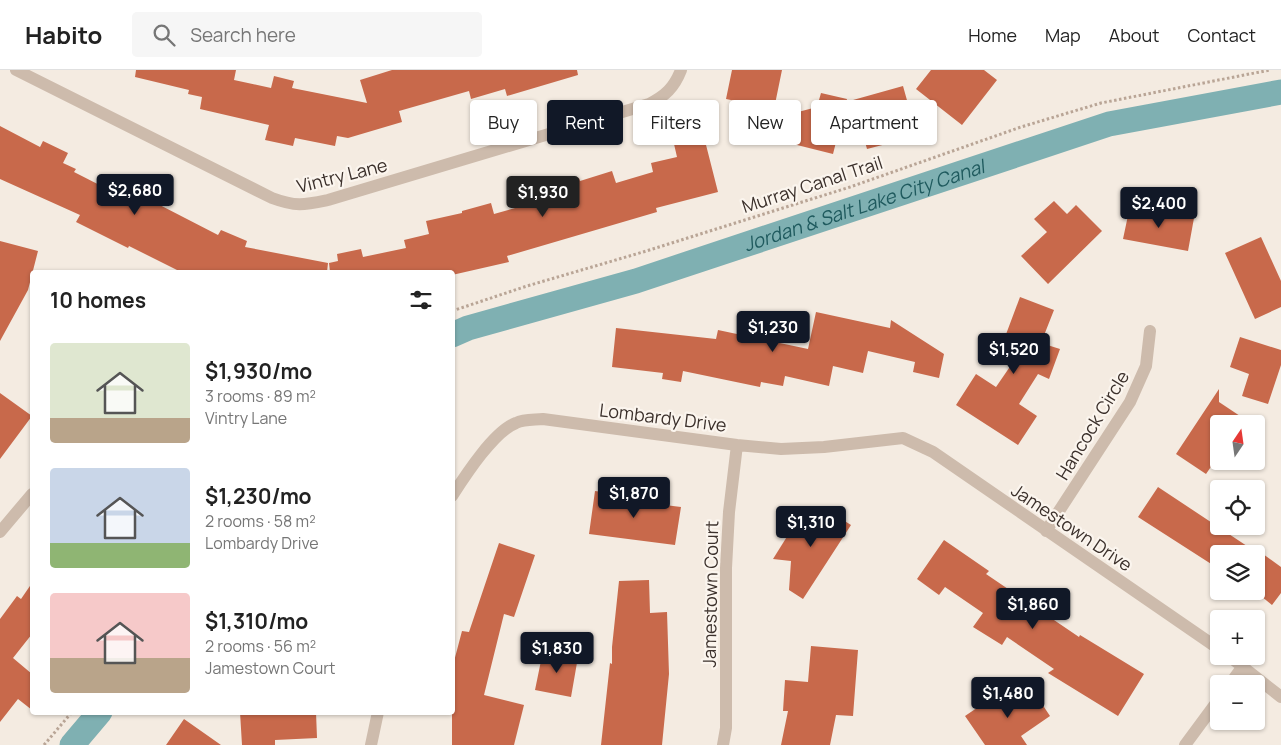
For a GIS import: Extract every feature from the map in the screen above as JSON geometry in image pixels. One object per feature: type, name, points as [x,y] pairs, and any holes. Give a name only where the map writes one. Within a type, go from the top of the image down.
[{"type":"street","name":"Vintry Lane","points":[[16,70],[272,198],[286,204],[300,206],[328,200],[649,104],[661,98],[669,91],[677,80],[680,70]]},
{"type":"street","name":"Hancock Circle","points":[[1046,531],[1130,402],[1146,366],[1150,331]]},
{"type":"street","name":"Lombardy Drive","points":[[455,492],[484,450],[504,429],[515,423],[528,420],[543,420],[781,449],[815,448],[903,438]]},
{"type":"street","name":"Jamestown Drive","points":[[903,438],[933,452],[1210,643]]},
{"type":"street","name":"Jamestown Court","points":[[723,745],[726,728],[726,568],[729,512],[737,445]]},
{"type":"street","points":[[0,532],[30,496]]},
{"type":"street","points":[[1236,675],[1243,666],[1281,697]]},
{"type":"street","points":[[1185,745],[1210,711]]},
{"type":"street","points":[[371,745],[377,715]]},
{"type":"path","name":"Murray Canal Trail","points":[[455,310],[527,286],[850,187],[1021,127],[1101,103],[1270,70]]},
{"type":"path","points":[[44,745],[69,715]]},
{"type":"building","points":[[136,70],[236,70],[234,80],[271,88],[274,76],[294,81],[292,88],[367,103],[360,80],[392,70],[577,70],[578,75],[507,96],[505,89],[471,99],[469,91],[399,111],[402,122],[348,138],[337,136],[335,146],[295,138],[293,146],[265,140],[269,125],[200,109],[202,97],[188,94],[189,90],[135,77]]},
{"type":"building","points":[[732,70],[782,70],[776,100],[726,99]]},
{"type":"building","points":[[931,70],[984,70],[997,80],[962,125],[937,105],[937,100],[930,100],[916,89]]},
{"type":"building","points":[[903,86],[907,100],[853,100]]},
{"type":"building","points":[[821,93],[847,99],[847,100],[819,100]]},
{"type":"building","points":[[811,109],[811,145],[835,145],[833,154],[797,145],[801,145],[801,111]]},
{"type":"building","points":[[0,126],[40,147],[43,141],[68,153],[63,163],[76,169],[74,172],[123,197],[128,187],[218,235],[221,230],[247,241],[245,247],[328,263],[327,270],[177,270],[76,222],[80,215],[0,179]]},
{"type":"building","points":[[674,145],[706,145],[718,192],[656,208],[657,212],[507,256],[509,262],[455,274],[455,270],[330,270],[329,263],[338,261],[337,254],[361,249],[363,257],[406,248],[404,240],[429,234],[426,221],[462,213],[462,211],[491,203],[494,214],[557,196],[554,185],[579,178],[580,181],[612,171],[616,183],[653,172],[651,163],[677,157]]},
{"type":"building","points":[[866,145],[882,145],[867,149]]},
{"type":"building","points":[[1054,201],[1067,214],[1076,205],[1102,231],[1048,284],[1021,256],[1047,232],[1034,219]]},
{"type":"building","points":[[1130,206],[1194,218],[1188,251],[1123,239]]},
{"type":"building","points":[[1261,237],[1281,281],[1281,307],[1255,319],[1225,253]]},
{"type":"building","points":[[0,241],[38,251],[33,270],[30,270],[28,290],[0,341]]},
{"type":"building","points":[[1020,297],[1054,310],[1041,343],[1060,349],[1049,379],[1038,374],[1019,404],[1037,416],[1018,445],[956,405],[976,374],[996,387],[1020,352],[1002,345]]},
{"type":"building","points":[[816,312],[890,328],[891,320],[944,354],[939,378],[913,372],[915,362],[868,351],[863,373],[833,366],[829,386],[785,376],[783,386],[761,382],[760,387],[683,371],[681,382],[662,379],[663,373],[612,367],[616,328],[716,339],[718,330],[808,349]]},
{"type":"building","points":[[1240,337],[1281,350],[1281,365],[1268,404],[1242,396],[1249,374],[1230,367]]},
{"type":"building","points":[[1219,389],[1219,402],[1238,415],[1210,415],[1210,468],[1206,474],[1176,454]]},
{"type":"building","points":[[0,393],[30,415],[30,419],[0,459]]},
{"type":"building","points":[[1158,487],[1210,521],[1210,535],[1230,535],[1245,545],[1210,545],[1210,563],[1138,517]]},
{"type":"building","points":[[595,491],[625,495],[625,500],[681,507],[675,545],[589,534]]},
{"type":"building","points":[[824,508],[851,525],[803,599],[789,590],[791,561],[773,559],[803,511],[817,520]]},
{"type":"building","points":[[944,540],[989,571],[986,574],[1079,637],[1080,635],[1144,674],[1118,716],[1048,673],[1054,669],[1007,637],[1002,645],[973,627],[983,613],[945,587],[939,595],[917,579]]},
{"type":"building","points":[[499,543],[535,555],[514,617],[504,614],[484,695],[524,705],[514,745],[452,745],[452,715],[455,715],[455,658],[462,631],[469,632]]},
{"type":"building","points":[[1265,555],[1281,567],[1281,593],[1272,605],[1265,599]]},
{"type":"building","points":[[649,580],[650,613],[667,612],[669,674],[662,745],[601,745],[610,663],[612,664],[619,581]]},
{"type":"building","points":[[30,586],[30,637],[13,658],[30,672],[30,708],[18,699],[0,722],[0,619],[17,596],[21,599]]},
{"type":"building","points":[[811,646],[858,650],[853,716],[836,715],[830,745],[781,745],[788,711],[783,711],[785,680],[808,682]]},
{"type":"building","points":[[543,651],[578,657],[571,697],[535,690]]},
{"type":"building","points":[[1030,686],[1050,716],[1021,736],[1027,745],[985,745],[965,716],[996,695],[1002,705]]},
{"type":"building","points":[[240,715],[316,715],[317,738],[275,740],[275,745],[242,745]]},
{"type":"building","points":[[184,719],[221,745],[166,745]]},
{"type":"waterway","name":"Jordan & Salt Lake City Canal","points":[[455,334],[468,328],[636,281],[1109,124],[1281,92]]},
{"type":"waterway","name":"Jordan & Salt Lake City Canal","points":[[72,745],[97,715]]}]
